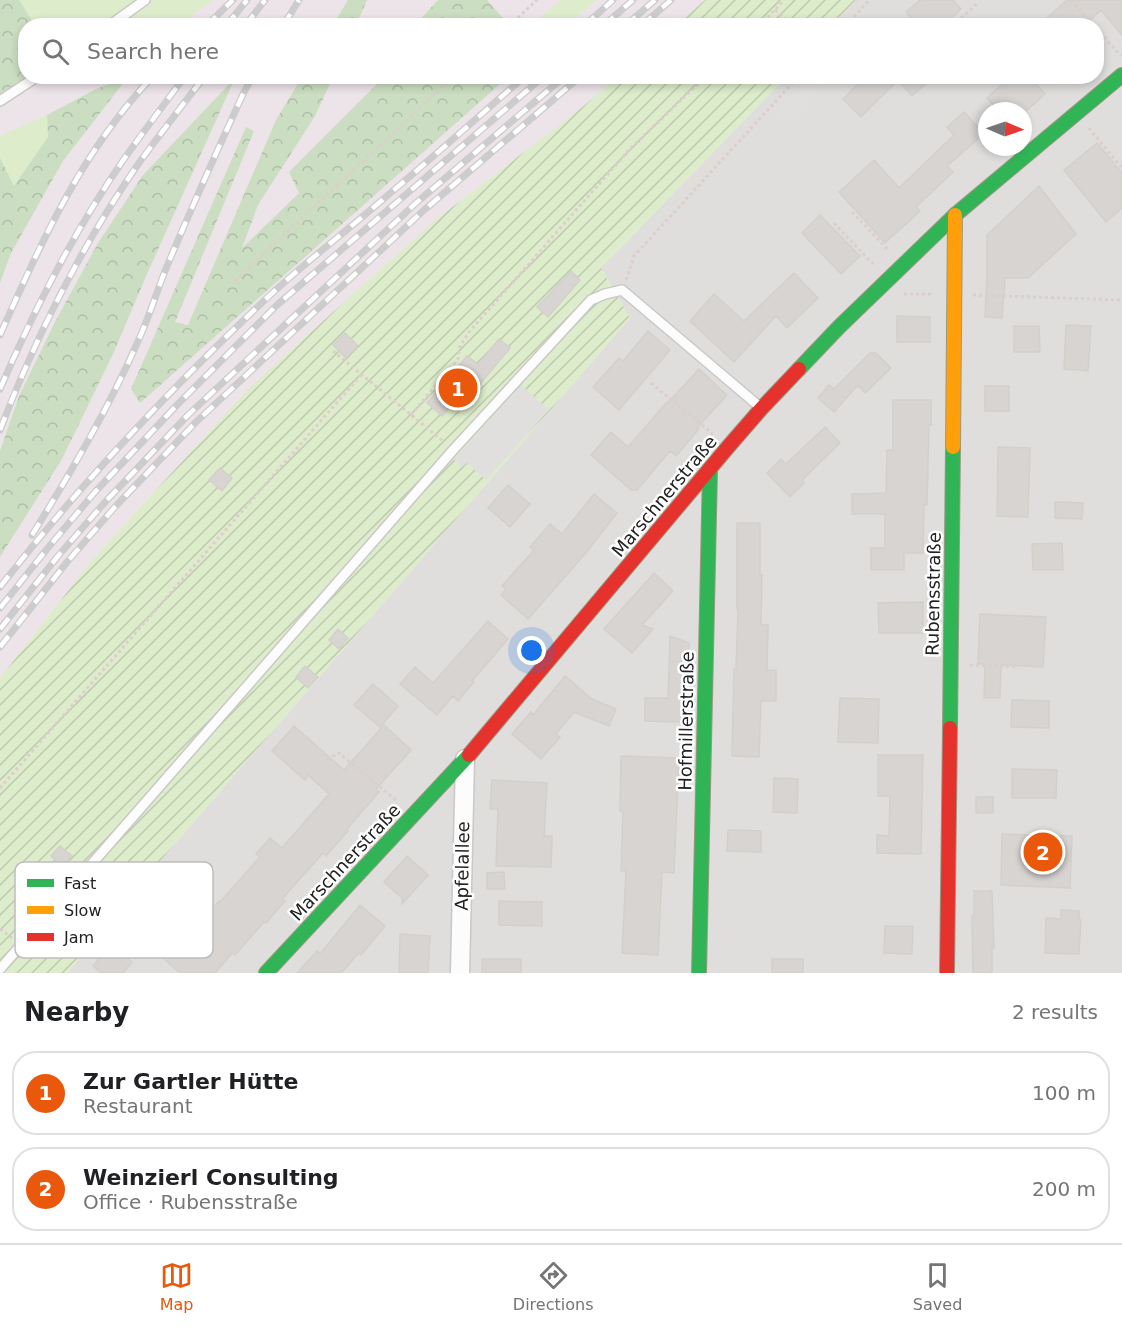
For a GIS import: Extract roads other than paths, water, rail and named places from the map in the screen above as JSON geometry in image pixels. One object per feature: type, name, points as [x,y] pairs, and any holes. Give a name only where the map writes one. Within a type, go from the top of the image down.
[{"type":"street","name":"Marschnerstraße","points":[[266,973],[465,759],[728,447],[838,327],[955,214],[1122,75]]},
{"type":"street","name":"Rubensstraße","points":[[947,973],[955,214]]},
{"type":"street","name":"Hofmillerstraße","points":[[699,973],[710,470]]},
{"type":"street","name":"Apfelallee","points":[[460,973],[465,759]]},
{"type":"lane","points":[[120,18],[145,0]]},
{"type":"lane","points":[[0,101],[26,84]]},
{"type":"lane","points":[[93,862],[453,449],[591,300],[622,290],[761,409]]},
{"type":"lane","points":[[0,969],[15,952]]},
{"type":"railway","points":[[214,18],[233,0]]},
{"type":"railway","points":[[232,18],[247,0]]},
{"type":"railway","points":[[251,18],[265,0]]},
{"type":"railway","points":[[288,18],[299,0]]},
{"type":"railway","points":[[593,18],[613,0]]},
{"type":"railway","points":[[612,18],[633,0]]},
{"type":"railway","points":[[634,18],[655,0]]},
{"type":"railway","points":[[650,18],[671,0]]},
{"type":"railway","points":[[0,335],[31,266],[84,166],[105,135],[146,84]]},
{"type":"railway","points":[[0,389],[41,301],[87,216],[122,162],[179,84]]},
{"type":"railway","points":[[0,430],[45,325],[80,257],[141,160],[199,84]]},
{"type":"railway","points":[[32,535],[61,488],[115,390],[143,331],[165,271],[248,84]]},
{"type":"railway","points":[[0,587],[62,511],[128,437],[231,332],[293,274],[412,175],[516,84]]},
{"type":"railway","points":[[0,608],[95,492],[177,405],[277,305],[535,84]]},
{"type":"railway","points":[[0,629],[58,556],[106,501],[188,415],[416,203],[556,84]]},
{"type":"railway","points":[[0,647],[67,562],[114,508],[196,422],[423,211],[572,84]]},
{"type":"place","name":"Zur Gartler Hütte","points":[[458,388]]},
{"type":"place","name":"Weinzierl Consulting","points":[[1043,852]]}]
